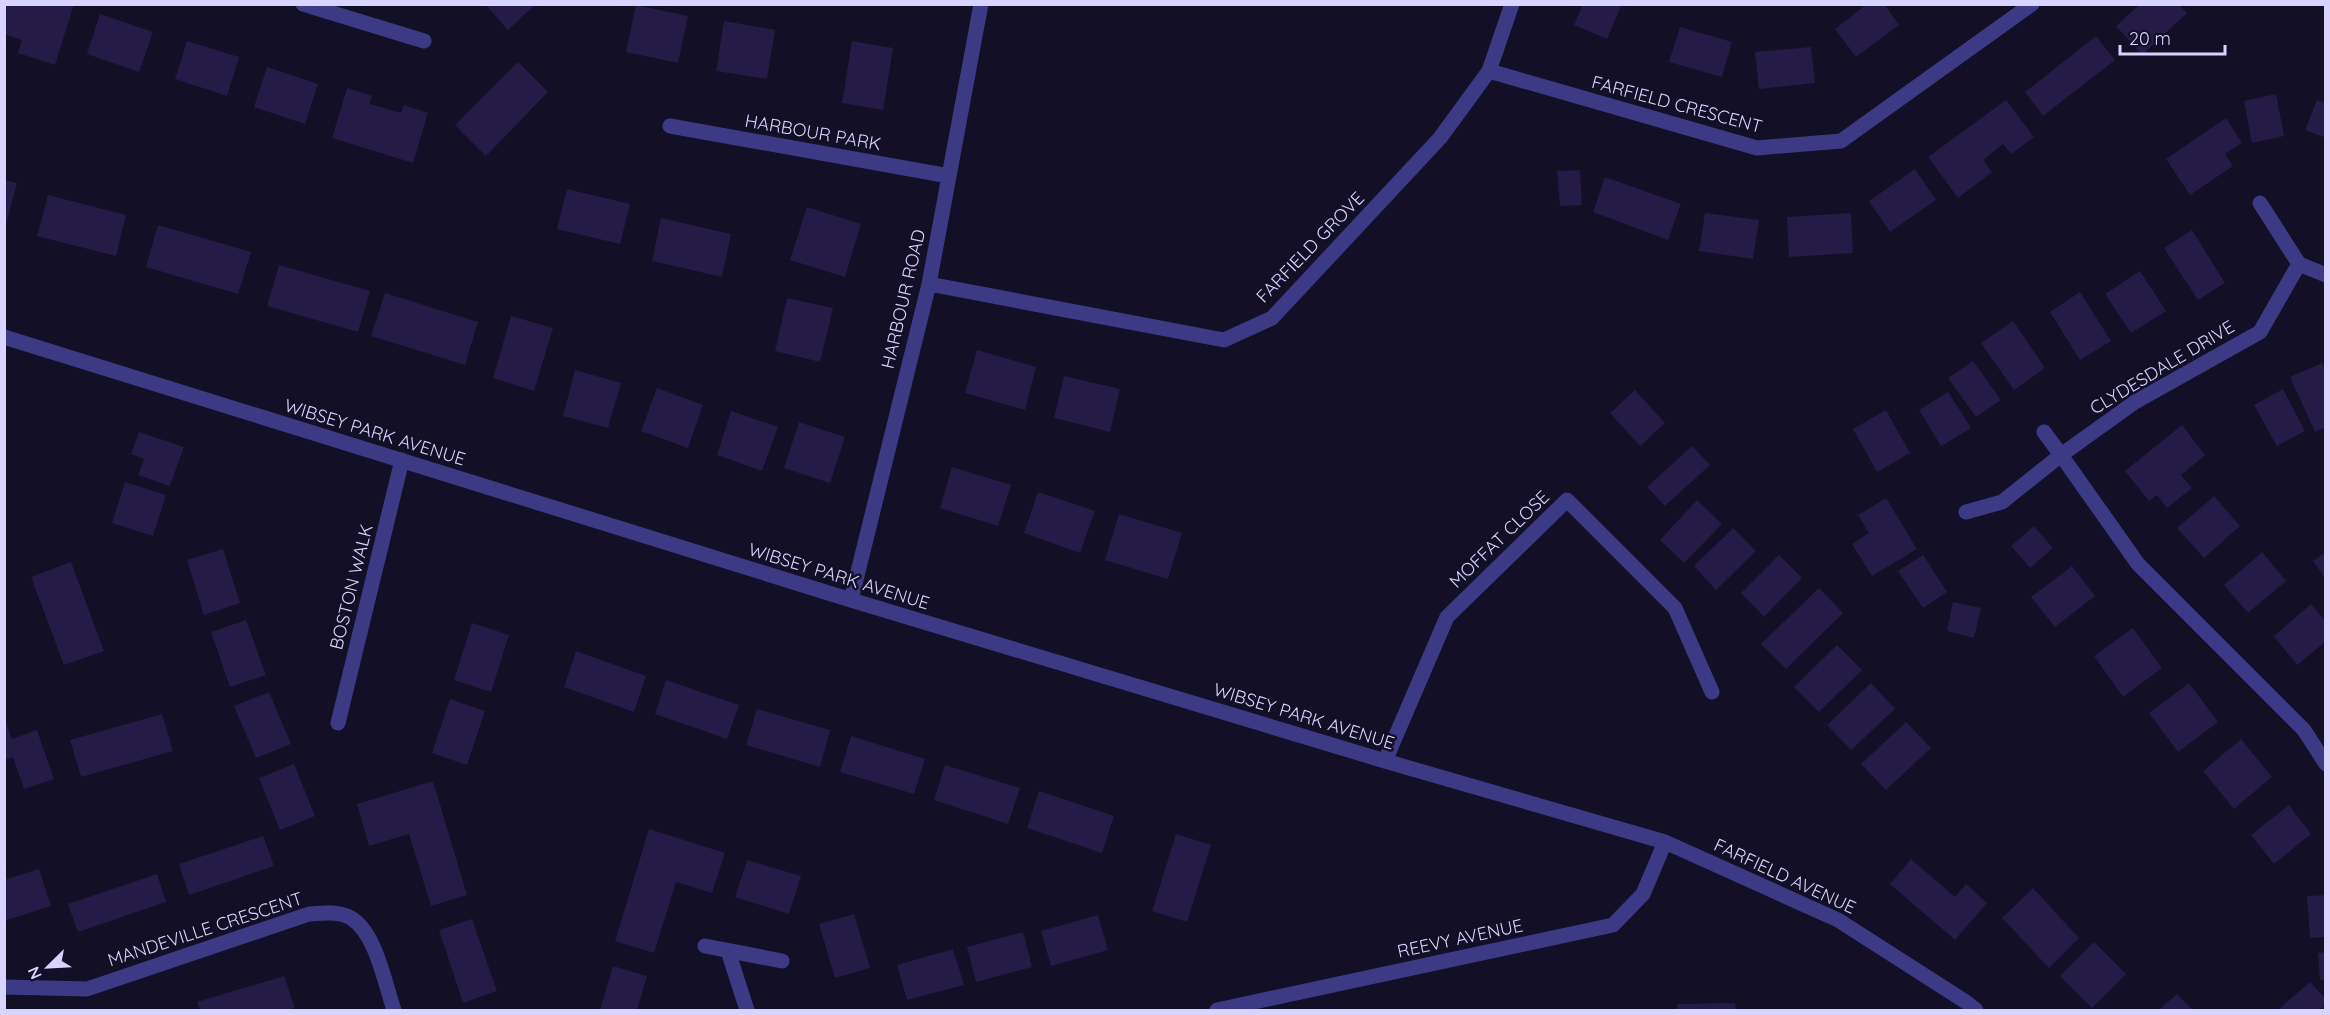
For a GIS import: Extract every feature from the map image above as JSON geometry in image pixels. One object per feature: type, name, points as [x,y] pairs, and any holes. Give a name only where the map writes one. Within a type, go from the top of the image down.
[{"type":"street","points":[[303,4],[424,41]]},
{"type":"street","name":"HARBOUR ROAD","points":[[851,600],[929,284],[981,4]]},
{"type":"street","name":"FARFIELD GROVE","points":[[929,284],[1224,340],[1272,318],[1440,138],[1489,71],[1512,4]]},
{"type":"street","name":"FARFIELD CRESCENT","points":[[1489,71],[1757,148],[1841,141],[2032,4]]},
{"type":"street","name":"HARBOUR PARK","points":[[670,126],[949,176]]},
{"type":"street","points":[[2260,203],[2299,264],[2325,275]]},
{"type":"street","name":"CLYDESDALE DRIVE","points":[[1966,512],[2002,502],[2061,455],[2135,402],[2260,332],[2299,264]]},
{"type":"street","name":"WIBSEY PARK AVENUE","points":[[4,337],[851,600],[1385,761],[1665,842]]},
{"type":"street","points":[[2044,432],[2138,564],[2304,730],[2325,764]]},
{"type":"street","name":"BOSTON WALK","points":[[338,723],[402,460]]},
{"type":"street","name":"MOFFAT CLOSE","points":[[1385,761],[1447,617],[1567,500],[1675,608],[1712,692]]},
{"type":"street","name":"REEVY AVENUE","points":[[1217,1011],[1262,1006],[1613,925],[1642,894],[1665,842]]},
{"type":"street","name":"FARFIELD AVENUE","points":[[1665,842],[1838,920],[1966,1002],[1976,1011]]},
{"type":"street","name":"MANDEVILLE CRESCENT","points":[[4,987],[87,989],[309,914],[329,912],[351,918],[370,937],[394,1011]]},
{"type":"street","points":[[705,946],[782,961]]},
{"type":"street","points":[[728,951],[747,1011]]},
{"type":"building","points":[[4,4],[74,4],[55,65],[18,53],[22,40],[4,34]]},
{"type":"building","points":[[485,4],[536,4],[508,30]]},
{"type":"building","points":[[1583,4],[1622,4],[1607,39],[1574,25]]},
{"type":"building","points":[[1867,4],[1884,4],[1899,25],[1856,57],[1835,29]]},
{"type":"building","points":[[636,5],[688,16],[678,63],[626,52]]},
{"type":"building","points":[[2139,5],[2179,5],[2187,13],[2142,55],[2116,26]]},
{"type":"building","points":[[100,14],[153,32],[139,72],[87,54]]},
{"type":"building","points":[[724,21],[775,30],[767,79],[716,71]]},
{"type":"building","points":[[1680,27],[1732,42],[1722,77],[1669,62]]},
{"type":"building","points":[[2096,36],[2115,60],[2043,116],[2025,92]]},
{"type":"building","points":[[187,41],[239,57],[227,96],[175,79]]},
{"type":"building","points":[[852,41],[893,48],[883,110],[842,103]]},
{"type":"building","points":[[1811,47],[1815,83],[1759,89],[1755,52]]},
{"type":"building","points":[[518,62],[548,92],[486,156],[455,125]]},
{"type":"building","points":[[267,67],[318,84],[305,124],[254,107]]},
{"type":"building","points":[[347,88],[372,96],[370,104],[401,113],[404,105],[428,113],[413,163],[332,138]]},
{"type":"building","points":[[2276,94],[2284,136],[2252,143],[2244,101]]},
{"type":"building","points":[[2006,100],[2034,137],[2011,154],[2003,144],[1983,160],[1992,172],[1958,198],[1928,157]]},
{"type":"building","points":[[2317,100],[2326,103],[2326,138],[2305,130]]},
{"type":"building","points":[[2226,118],[2242,143],[2225,154],[2233,166],[2190,195],[2166,159]]},
{"type":"building","points":[[1915,169],[1936,200],[1890,232],[1869,201]]},
{"type":"building","points":[[1580,170],[1582,205],[1560,206],[1557,171]]},
{"type":"building","points":[[1605,177],[1681,204],[1668,240],[1593,212]]},
{"type":"building","points":[[4,180],[17,183],[6,224],[4,224]]},
{"type":"building","points":[[567,189],[630,204],[620,244],[557,229]]},
{"type":"building","points":[[48,195],[126,215],[116,256],[37,236]]},
{"type":"building","points":[[807,207],[861,224],[845,277],[790,260]]},
{"type":"building","points":[[1705,213],[1759,220],[1753,259],[1699,251]]},
{"type":"building","points":[[1851,213],[1853,253],[1789,257],[1787,217]]},
{"type":"building","points":[[661,218],[731,234],[722,277],[652,261]]},
{"type":"building","points":[[158,225],[251,252],[238,294],[146,267]]},
{"type":"building","points":[[2192,230],[2225,283],[2198,300],[2164,248]]},
{"type":"building","points":[[279,265],[370,291],[358,332],[267,306]]},
{"type":"building","points":[[2140,271],[2166,311],[2131,333],[2105,294]]},
{"type":"building","points":[[2080,292],[2111,341],[2080,360],[2050,312]]},
{"type":"building","points":[[385,293],[478,322],[465,365],[371,336]]},
{"type":"building","points":[[787,298],[833,308],[820,362],[775,351]]},
{"type":"building","points":[[511,316],[553,328],[534,391],[493,378]]},
{"type":"building","points":[[2013,321],[2045,368],[2014,390],[1981,343]]},
{"type":"building","points":[[977,350],[1036,367],[1025,410],[965,393]]},
{"type":"building","points":[[1973,361],[2001,400],[1976,417],[1948,378]]},
{"type":"building","points":[[2322,363],[2326,372],[2326,427],[2315,432],[2290,377]]},
{"type":"building","points":[[575,370],[621,383],[608,428],[563,416]]},
{"type":"building","points":[[1064,376],[1120,389],[1110,432],[1054,418]]},
{"type":"building","points":[[657,388],[703,405],[688,448],[641,431]]},
{"type":"building","points":[[2283,389],[2305,431],[2277,446],[2254,405]]},
{"type":"building","points":[[1635,390],[1665,423],[1640,446],[1610,413]]},
{"type":"building","points":[[1948,392],[1971,428],[1941,446],[1919,410]]},
{"type":"building","points":[[1886,410],[1910,453],[1877,472],[1853,429]]},
{"type":"building","points":[[731,411],[778,427],[762,471],[717,455]]},
{"type":"building","points":[[799,422],[845,437],[830,483],[784,468]]},
{"type":"building","points":[[2182,425],[2205,455],[2181,475],[2192,488],[2167,508],[2157,495],[2149,501],[2125,471]]},
{"type":"building","points":[[139,432],[184,447],[170,486],[138,475],[144,459],[131,454]]},
{"type":"building","points":[[1692,446],[1710,465],[1665,506],[1647,487]]},
{"type":"building","points":[[952,467],[1011,485],[998,526],[940,508]]},
{"type":"building","points":[[125,482],[166,495],[153,536],[112,523]]},
{"type":"building","points":[[1038,492],[1095,511],[1080,553],[1024,533]]},
{"type":"building","points":[[2214,496],[2240,526],[2204,558],[2177,528]]},
{"type":"building","points":[[1886,498],[1917,549],[1872,576],[1852,544],[1869,533],[1858,515]]},
{"type":"building","points":[[1697,500],[1722,524],[1684,563],[1660,540]]},
{"type":"building","points":[[1119,514],[1182,533],[1168,579],[1105,560]]},
{"type":"building","points":[[2034,526],[2053,548],[2030,568],[2011,546]]},
{"type":"building","points":[[1733,528],[1756,551],[1716,590],[1694,566]]},
{"type":"building","points":[[223,549],[240,603],[204,615],[187,560]]},
{"type":"building","points":[[2262,552],[2286,581],[2248,613],[2224,585]]},
{"type":"building","points":[[2326,552],[2326,579],[2313,561]]},
{"type":"building","points":[[1779,555],[1802,578],[1764,617],[1741,593]]},
{"type":"building","points":[[1923,555],[1947,592],[1923,608],[1898,571]]},
{"type":"building","points":[[71,562],[104,651],[64,665],[31,577]]},
{"type":"building","points":[[2072,566],[2095,596],[2055,627],[2031,597]]},
{"type":"building","points":[[1819,588],[1843,613],[1786,669],[1761,644]]},
{"type":"building","points":[[1953,602],[1981,608],[1974,638],[1947,631]]},
{"type":"building","points":[[2311,604],[2326,621],[2326,641],[2297,665],[2274,636]]},
{"type":"building","points":[[246,620],[266,675],[230,687],[211,632]]},
{"type":"building","points":[[472,623],[509,635],[491,692],[454,680]]},
{"type":"building","points":[[2133,628],[2162,668],[2123,697],[2094,656]]},
{"type":"building","points":[[1837,645],[1862,670],[1819,712],[1794,687]]},
{"type":"building","points":[[576,651],[646,676],[634,712],[564,687]]},
{"type":"building","points":[[666,680],[739,705],[727,739],[655,714]]},
{"type":"building","points":[[1871,683],[1895,709],[1851,750],[1827,725]]},
{"type":"building","points":[[2189,683],[2218,722],[2178,752],[2149,713]]},
{"type":"building","points":[[269,692],[291,744],[256,758],[234,706]]},
{"type":"building","points":[[450,699],[485,711],[467,765],[432,753]]},
{"type":"building","points":[[757,709],[830,730],[820,767],[746,745]]},
{"type":"building","points":[[162,714],[173,751],[81,777],[70,740]]},
{"type":"building","points":[[5,720],[12,739],[37,730],[54,779],[24,789],[13,757],[4,760]]},
{"type":"building","points":[[1906,722],[1931,748],[1886,790],[1861,764]]},
{"type":"building","points":[[851,736],[925,759],[914,794],[840,772]]},
{"type":"building","points":[[2241,739],[2272,777],[2234,809],[2203,771]]},
{"type":"building","points":[[294,764],[315,816],[280,830],[259,778]]},
{"type":"building","points":[[945,765],[1020,788],[1008,824],[934,800]]},
{"type":"building","points":[[433,781],[467,895],[431,906],[409,834],[369,846],[357,804]]},
{"type":"building","points":[[1039,791],[1114,816],[1102,853],[1027,828]]},
{"type":"building","points":[[2289,805],[2311,834],[2274,864],[2251,835]]},
{"type":"building","points":[[649,829],[725,853],[712,893],[676,882],[654,953],[615,941]]},
{"type":"building","points":[[1176,834],[1211,845],[1187,922],[1152,911]]},
{"type":"building","points":[[263,836],[274,866],[189,895],[179,864]]},
{"type":"building","points":[[1911,859],[1955,897],[1966,884],[1987,903],[1955,940],[1890,884]]},
{"type":"building","points":[[747,860],[801,876],[789,914],[735,897]]},
{"type":"building","points":[[39,869],[51,906],[4,921],[4,880]]},
{"type":"building","points":[[157,874],[166,902],[78,932],[68,904]]},
{"type":"building","points":[[2033,888],[2079,938],[2049,968],[2002,918]]},
{"type":"building","points":[[2326,895],[2326,937],[2310,938],[2307,896]]},
{"type":"building","points":[[854,914],[870,968],[835,978],[819,924]]},
{"type":"building","points":[[1098,915],[1108,950],[1051,966],[1041,931]]},
{"type":"building","points":[[472,919],[497,991],[463,1003],[439,930]]},
{"type":"building","points":[[1023,932],[1032,967],[976,982],[967,947]]},
{"type":"building","points":[[2094,942],[2126,974],[2092,1008],[2060,976]]},
{"type":"building","points":[[953,949],[964,985],[907,1000],[897,965]]},
{"type":"building","points":[[2326,952],[2326,980],[2320,980],[2318,953]]},
{"type":"building","points":[[613,966],[647,976],[637,1010],[600,1010]]},
{"type":"building","points":[[284,976],[295,1008],[287,1010],[200,1010],[197,1002]]},
{"type":"building","points":[[2310,982],[2326,999],[2326,1005],[2319,1010],[2278,1010]]},
{"type":"building","points":[[2177,994],[2193,1010],[2158,1010]]},
{"type":"building","points":[[1735,1003],[1736,1010],[1677,1010],[1677,1004]]}]
